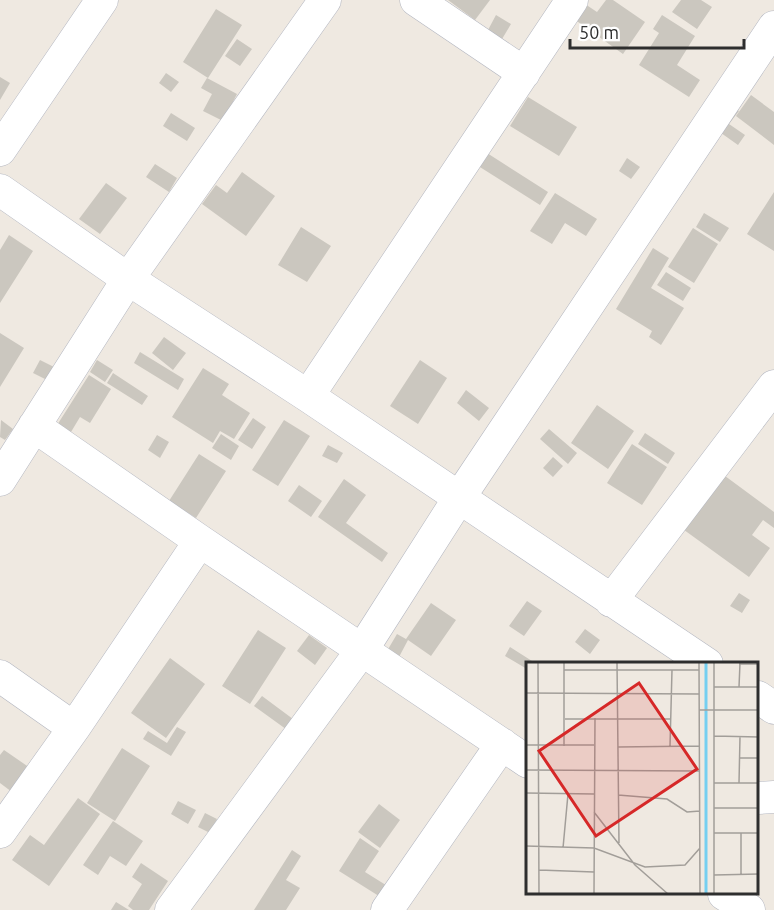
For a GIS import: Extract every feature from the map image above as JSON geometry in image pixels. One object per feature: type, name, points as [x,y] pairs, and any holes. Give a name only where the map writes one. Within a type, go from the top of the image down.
[{"type":"street","points":[[0,150],[102,0]]},
{"type":"street","points":[[0,480],[128,279],[325,0]]},
{"type":"street","points":[[416,0],[524,73]]},
{"type":"street","points":[[308,396],[572,0]]},
{"type":"street","points":[[171,910],[362,650],[459,498],[774,27]]},
{"type":"street","points":[[0,190],[128,279],[308,396],[704,662]]},
{"type":"street","points":[[611,601],[774,386]]},
{"type":"street","points":[[34,426],[526,761]]},
{"type":"street","points":[[0,832],[74,728],[200,541]]},
{"type":"street","points":[[0,676],[74,728]]},
{"type":"street","points":[[759,698],[774,708]]},
{"type":"street","points":[[388,910],[502,744]]},
{"type":"street","points":[[759,798],[774,797]]},
{"type":"street","points":[[726,895],[749,910]]},
{"type":"building","points":[[448,0],[490,0],[475,20]]},
{"type":"building","points":[[606,0],[613,0],[645,22],[623,54],[574,19],[585,4],[597,12]]},
{"type":"building","points":[[681,0],[701,0],[712,7],[697,29],[672,12]]},
{"type":"building","points":[[216,9],[242,25],[208,78],[183,62]]},
{"type":"building","points":[[496,15],[511,24],[502,39],[488,30]]},
{"type":"building","points":[[662,15],[695,36],[677,65],[700,80],[689,97],[639,65],[659,33],[653,29]]},
{"type":"building","points":[[237,39],[252,49],[240,66],[225,56]]},
{"type":"building","points":[[166,73],[179,82],[171,92],[159,83]]},
{"type":"building","points":[[0,77],[10,83],[0,100]]},
{"type":"building","points":[[207,78],[237,94],[223,121],[203,111],[212,94],[201,88]]},
{"type":"building","points":[[751,95],[774,112],[774,145],[736,116]]},
{"type":"building","points":[[528,97],[577,127],[559,156],[510,126]]},
{"type":"building","points":[[730,105],[739,111],[729,124],[745,135],[738,145],[714,128]]},
{"type":"building","points":[[171,113],[195,128],[187,141],[163,126]]},
{"type":"building","points":[[473,144],[548,192],[540,205],[464,157]]},
{"type":"building","points":[[627,158],[640,167],[631,179],[619,171]]},
{"type":"building","points":[[155,164],[177,178],[169,192],[146,177]]},
{"type":"building","points":[[242,172],[275,196],[246,236],[202,204],[216,185],[227,193]]},
{"type":"building","points":[[106,183],[127,198],[100,234],[79,219]]},
{"type":"building","points":[[774,192],[774,251],[747,234]]},
{"type":"building","points":[[555,193],[597,219],[586,236],[565,223],[552,244],[530,231]]},
{"type":"building","points":[[704,213],[729,228],[720,242],[696,227]]},
{"type":"building","points":[[301,227],[331,246],[307,282],[278,265]]},
{"type":"building","points":[[693,228],[718,244],[694,283],[668,267]]},
{"type":"building","points":[[9,235],[33,251],[0,303],[0,250]]},
{"type":"building","points":[[653,248],[669,258],[651,288],[684,308],[661,345],[649,337],[652,331],[616,309]]},
{"type":"building","points":[[666,272],[691,288],[683,301],[657,285]]},
{"type":"building","points":[[0,333],[24,348],[0,387]]},
{"type":"building","points":[[164,337],[186,353],[173,370],[152,353]]},
{"type":"building","points":[[140,352],[184,379],[178,390],[134,363]]},
{"type":"building","points":[[40,360],[56,368],[49,381],[33,373]]},
{"type":"building","points":[[97,360],[113,370],[105,382],[90,372]]},
{"type":"building","points":[[420,360],[447,378],[418,424],[390,406]]},
{"type":"building","points":[[203,368],[229,384],[222,395],[250,413],[234,439],[220,431],[213,443],[172,417]]},
{"type":"building","points":[[113,373],[148,396],[142,405],[107,383]]},
{"type":"building","points":[[89,375],[111,389],[90,423],[80,417],[65,442],[52,433]]},
{"type":"building","points":[[466,390],[489,408],[479,421],[457,403]]},
{"type":"building","points":[[597,405],[634,431],[608,469],[571,443]]},
{"type":"building","points":[[253,418],[266,427],[252,449],[238,440]]},
{"type":"building","points":[[1,420],[13,429],[5,440],[0,437]]},
{"type":"building","points":[[284,420],[310,436],[278,486],[252,470]]},
{"type":"building","points":[[549,429],[577,453],[568,464],[540,439]]},
{"type":"building","points":[[645,433],[675,453],[668,464],[638,444]]},
{"type":"building","points":[[221,434],[239,446],[231,460],[212,448]]},
{"type":"building","points":[[157,435],[169,442],[160,458],[148,450]]},
{"type":"building","points":[[632,444],[667,467],[642,505],[607,483]]},
{"type":"building","points":[[328,445],[343,453],[337,463],[322,456]]},
{"type":"building","points":[[199,454],[226,471],[196,518],[169,501]]},
{"type":"building","points":[[553,457],[563,466],[553,477],[543,468]]},
{"type":"building","points":[[721,473],[774,512],[774,528],[763,520],[752,535],[770,548],[749,577],[680,527]]},
{"type":"building","points":[[344,479],[366,495],[346,523],[388,553],[382,562],[318,517]]},
{"type":"building","points":[[299,485],[322,501],[311,517],[288,501]]},
{"type":"building","points":[[739,593],[750,600],[742,613],[730,606]]},
{"type":"building","points":[[527,601],[542,611],[524,636],[509,626]]},
{"type":"building","points":[[431,603],[456,620],[431,656],[408,640],[399,657],[387,651],[397,634],[406,639]]},
{"type":"building","points":[[585,629],[600,640],[590,654],[575,642]]},
{"type":"building","points":[[258,630],[286,648],[250,704],[222,686]]},
{"type":"building","points":[[309,635],[327,648],[315,665],[297,651]]},
{"type":"building","points":[[510,647],[532,661],[526,662],[526,668],[505,656]]},
{"type":"building","points":[[170,658],[205,684],[166,738],[131,713]]},
{"type":"building","points":[[262,696],[297,722],[290,732],[254,706]]},
{"type":"building","points":[[177,727],[186,732],[171,756],[143,739],[148,731],[167,743]]},
{"type":"building","points":[[122,748],[150,766],[115,821],[87,803]]},
{"type":"building","points":[[4,750],[33,770],[16,795],[0,783],[0,755]]},
{"type":"building","points":[[78,798],[100,814],[49,886],[12,860],[30,835],[44,845]]},
{"type":"building","points":[[178,801],[196,810],[188,824],[171,814]]},
{"type":"building","points":[[379,804],[400,820],[380,848],[358,832]]},
{"type":"building","points":[[205,813],[217,819],[210,833],[198,827]]},
{"type":"building","points":[[113,821],[143,841],[126,866],[110,856],[98,875],[83,865]]},
{"type":"building","points":[[360,838],[379,851],[365,872],[397,892],[390,903],[339,871]]},
{"type":"building","points":[[292,850],[301,856],[286,880],[300,888],[286,910],[254,910]]},
{"type":"building","points":[[141,863],[168,881],[149,910],[133,910],[128,906],[142,884],[132,877]]},
{"type":"building","points":[[116,902],[129,910],[111,910]]}]
